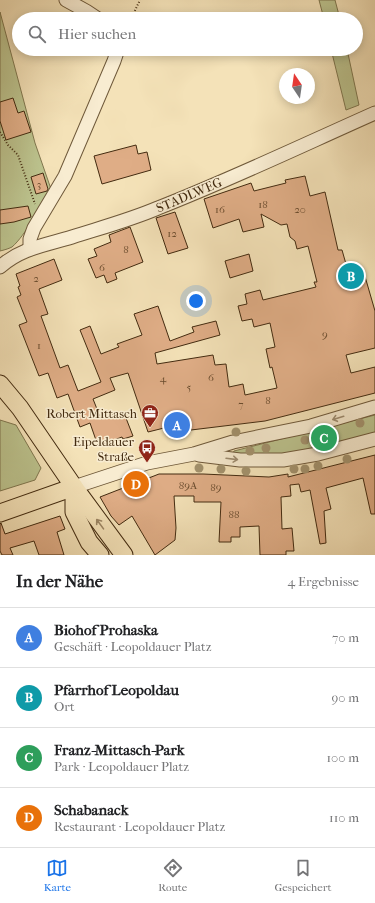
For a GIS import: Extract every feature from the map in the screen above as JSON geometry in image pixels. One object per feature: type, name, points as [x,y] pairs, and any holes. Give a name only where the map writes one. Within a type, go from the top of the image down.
[{"type":"main road","points":[[0,384],[20,408],[74,487],[124,555]]},
{"type":"main road","points":[[0,513],[74,487]]},
{"type":"main road","points":[[74,487],[74,512],[89,542],[100,555]]},
{"type":"street","points":[[66,0],[88,12]]},
{"type":"street","points":[[30,248],[30,239],[34,228],[65,176],[116,56]]},
{"type":"street","name":"STADLWEG","points":[[0,267],[9,259],[30,248],[71,237],[157,209],[375,112]]},
{"type":"street","points":[[74,487],[147,463],[194,454],[233,442],[311,426],[375,407]]},
{"type":"street","points":[[194,454],[240,460],[283,460],[318,454],[375,439]]},
{"type":"path","points":[[134,12],[140,0]]},
{"type":"path","points":[[0,132],[8,145],[18,155],[40,219]]},
{"type":"green space","points":[[319,0],[335,0],[338,12],[322,12]]},
{"type":"green space","points":[[0,12],[35,143],[51,189],[33,220],[17,242],[12,247],[0,251]]},
{"type":"green space","points":[[333,56],[348,56],[359,105],[346,110]]},
{"type":"green space","points":[[375,415],[375,435],[292,455],[234,455],[233,453],[234,451]]},
{"type":"green space","points":[[0,420],[16,425],[41,468],[35,480],[0,491]]},
{"type":"building","points":[[13,98],[18,113],[24,111],[31,132],[6,140],[0,121],[0,102]]},
{"type":"building","points":[[136,145],[138,154],[147,152],[151,170],[102,184],[94,156]]},
{"type":"building","points":[[43,173],[48,189],[47,191],[36,194],[31,177]]},
{"type":"building","points":[[305,176],[310,196],[325,192],[338,250],[342,250],[348,271],[359,267],[361,274],[364,273],[375,311],[375,348],[346,355],[351,373],[375,367],[375,393],[265,421],[191,430],[190,425],[168,429],[168,427],[148,432],[128,373],[110,378],[115,390],[93,399],[101,419],[113,414],[114,416],[124,413],[133,436],[123,439],[122,437],[98,446],[90,423],[80,427],[68,394],[57,398],[48,373],[39,376],[19,325],[27,322],[17,297],[21,295],[16,274],[54,259],[62,280],[39,289],[48,314],[41,316],[60,368],[68,365],[78,391],[101,382],[80,330],[90,326],[101,354],[119,347],[117,344],[142,335],[134,314],[158,306],[170,341],[194,332],[192,327],[216,321],[220,335],[155,353],[157,364],[213,355],[215,365],[226,364],[229,387],[243,384],[245,395],[277,388],[272,367],[270,368],[266,349],[275,347],[270,323],[254,327],[252,319],[242,321],[238,306],[247,304],[245,294],[260,290],[263,300],[316,287],[314,282],[317,282],[308,246],[297,249],[295,241],[290,237],[287,224],[281,225],[261,214],[264,227],[243,232],[239,219],[213,228],[204,199],[251,183],[254,191],[286,183],[285,180]]},
{"type":"building","points":[[28,206],[31,217],[0,224],[0,210]]},
{"type":"building","points":[[175,212],[188,248],[168,254],[156,218]]},
{"type":"building","points":[[130,227],[143,262],[115,273],[117,279],[107,283],[104,275],[96,278],[88,259],[97,256],[94,249],[111,242],[109,235]]},
{"type":"building","points":[[249,254],[253,271],[230,278],[225,261]]},
{"type":"building","points":[[375,455],[375,514],[371,514],[363,478],[326,488],[331,509],[324,511],[326,543],[320,544],[310,490],[301,492],[299,484],[290,485],[291,496],[281,497],[282,529],[292,528],[294,551],[286,551],[286,555],[260,555],[259,526],[240,527],[240,537],[231,537],[231,542],[219,542],[221,502],[194,502],[194,496],[174,496],[176,528],[175,540],[155,555],[132,516],[119,525],[111,516],[100,497],[159,474],[269,477],[288,474],[288,477]]},
{"type":"building","points":[[60,516],[65,529],[57,532],[64,555],[39,555],[34,541],[10,548],[13,555],[2,555],[0,551],[1,523],[5,534]]},
{"type":"place","name":"Pfarrhof Leopoldau","points":[[351,276]]},
{"type":"place","name":"Biohof Prohaska","points":[[177,425]]},
{"type":"place","name":"Robert Mittasch","points":[[150,428]]},
{"type":"place","name":"Franz-Mittasch-Park","points":[[324,438]]},
{"type":"place","name":"Eipeldauer Straße","points":[[147,463]]},
{"type":"place","name":"Schabanack","points":[[136,484]]}]
